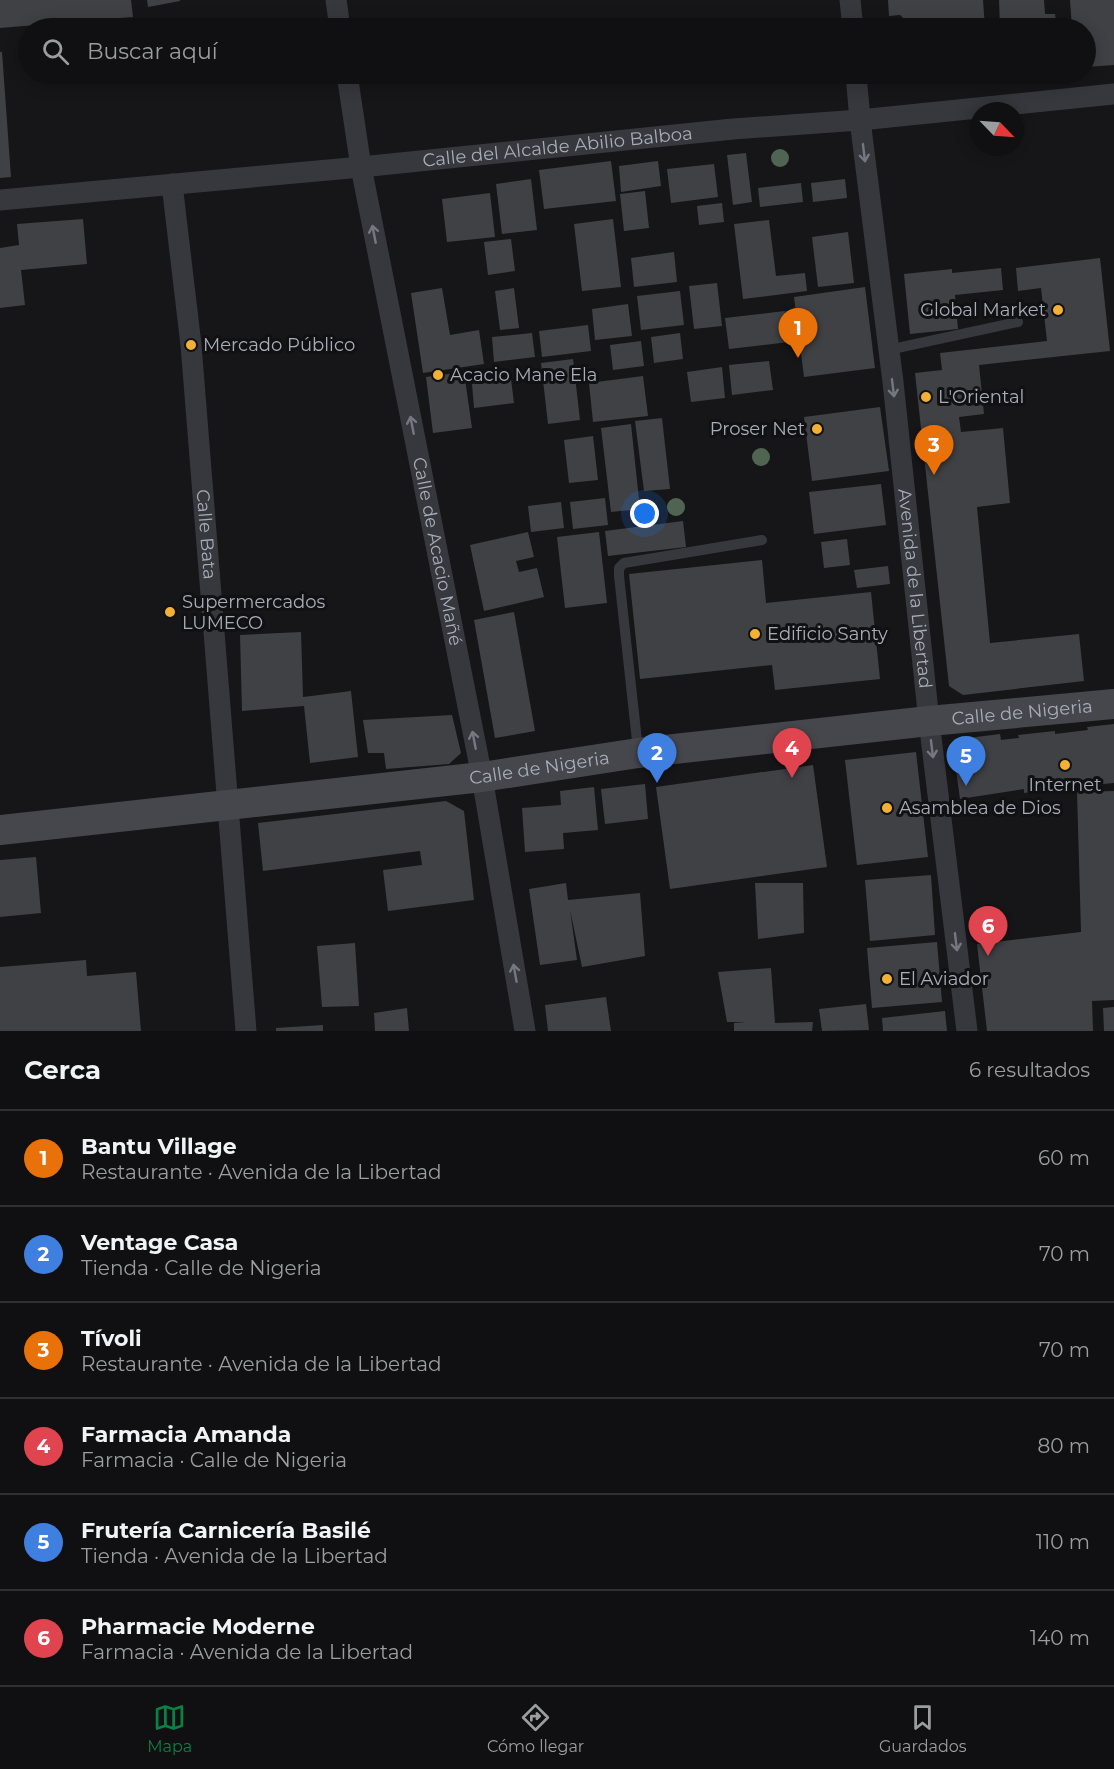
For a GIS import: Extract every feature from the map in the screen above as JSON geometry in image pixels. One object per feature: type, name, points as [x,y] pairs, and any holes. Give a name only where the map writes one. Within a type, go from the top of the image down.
[{"type":"street","points":[[336,0],[339,18]]},
{"type":"street","points":[[850,0],[852,18]]},
{"type":"street","name":"Calle de Acacio Mañé","points":[[349,84],[361,167],[482,777],[525,1031]]},
{"type":"street","name":"Avenida de la Libertad","points":[[857,84],[929,721],[967,1031]]},
{"type":"street","name":"Calle del Alcalde Abilio Balboa","points":[[0,200],[361,167],[733,129],[860,120],[1114,94]]},
{"type":"street","name":"Calle Bata","points":[[172,184],[191,345],[246,1031]]},
{"type":"street","name":"Calle de Nigeria","points":[[0,830],[482,777],[638,753],[929,721],[1114,704]]},
{"type":"lane","points":[[888,350],[1018,322]]},
{"type":"lane","points":[[638,753],[618,576],[620,568],[624,564],[762,540]]},
{"type":"building","points":[[0,0],[131,0],[133,17],[18,18],[18,27],[0,28]]},
{"type":"building","points":[[147,0],[180,0],[180,1],[148,7]]},
{"type":"building","points":[[888,0],[983,0],[984,18],[889,16]]},
{"type":"building","points":[[999,0],[1044,0],[1045,14],[1055,14],[1056,18],[1000,18]]},
{"type":"building","points":[[1070,0],[1114,0],[1114,65],[1096,66],[1096,18],[1071,18]]},
{"type":"building","points":[[0,52],[2,52],[11,177],[0,178]]},
{"type":"building","points":[[746,153],[752,202],[733,205],[727,155]]},
{"type":"building","points":[[611,161],[616,201],[544,209],[539,170]]},
{"type":"building","points":[[658,161],[661,186],[621,192],[619,166]]},
{"type":"building","points":[[714,164],[718,197],[671,203],[667,169]]},
{"type":"building","points":[[531,179],[537,230],[502,234],[496,184]]},
{"type":"building","points":[[845,179],[847,198],[813,202],[811,183]]},
{"type":"building","points":[[801,183],[803,202],[760,207],[758,188]]},
{"type":"building","points":[[645,191],[649,228],[624,231],[620,194]]},
{"type":"building","points":[[490,193],[495,237],[447,242],[442,199]]},
{"type":"building","points":[[722,203],[724,222],[699,225],[697,206]]},
{"type":"building","points":[[83,219],[87,264],[21,270],[25,305],[0,308],[0,248],[19,245],[17,224]]},
{"type":"building","points":[[613,219],[621,287],[582,291],[574,224]]},
{"type":"building","points":[[769,220],[776,276],[805,273],[807,291],[743,299],[734,224]]},
{"type":"building","points":[[848,232],[854,283],[818,287],[812,237]]},
{"type":"building","points":[[511,239],[515,271],[488,275],[484,242]]},
{"type":"building","points":[[674,252],[677,282],[634,287],[631,258]]},
{"type":"building","points":[[1100,258],[1110,351],[979,365],[984,414],[959,417],[961,432],[1003,428],[1010,503],[977,507],[990,643],[1079,634],[1084,681],[963,695],[949,686],[915,373],[942,370],[940,353],[1047,341],[1041,288],[1018,291],[1016,268]]},
{"type":"building","points":[[1001,268],[1003,290],[955,295],[958,329],[910,334],[904,274],[952,269],[952,273]]},
{"type":"building","points":[[717,283],[722,326],[694,329],[689,286]]},
{"type":"building","points":[[865,287],[875,368],[804,377],[794,297]]},
{"type":"building","points":[[442,288],[450,335],[479,330],[484,364],[423,373],[411,293]]},
{"type":"building","points":[[514,288],[519,328],[500,330],[495,291]]},
{"type":"building","points":[[680,291],[684,325],[641,330],[637,296]]},
{"type":"building","points":[[628,304],[632,336],[595,340],[592,309]]},
{"type":"building","points":[[785,311],[789,342],[729,349],[725,318]]},
{"type":"building","points":[[588,325],[591,351],[542,357],[539,331]]},
{"type":"building","points":[[532,333],[535,357],[494,362],[492,337]]},
{"type":"building","points":[[680,333],[683,359],[654,363],[651,337]]},
{"type":"building","points":[[641,341],[644,366],[613,370],[610,345]]},
{"type":"building","points":[[573,359],[580,420],[548,424],[541,363]]},
{"type":"building","points":[[769,361],[773,390],[732,395],[729,365]]},
{"type":"building","points":[[722,367],[725,398],[691,402],[687,372]]},
{"type":"building","points":[[464,372],[472,428],[433,433],[426,377]]},
{"type":"building","points":[[643,376],[648,416],[593,422],[589,383]]},
{"type":"building","points":[[511,379],[514,403],[474,408],[472,384]]},
{"type":"building","points":[[880,407],[889,471],[812,481],[804,417]]},
{"type":"building","points":[[662,418],[670,489],[644,491],[635,421]]},
{"type":"building","points":[[631,424],[640,509],[611,512],[601,428]]},
{"type":"building","points":[[593,436],[598,480],[569,483],[564,440]]},
{"type":"building","points":[[881,484],[886,525],[814,534],[809,492]]},
{"type":"building","points":[[605,498],[608,525],[573,529],[570,502]]},
{"type":"building","points":[[561,502],[564,528],[531,532],[528,506]]},
{"type":"building","points":[[683,521],[686,547],[608,556],[605,531]]},
{"type":"building","points":[[528,532],[534,557],[516,561],[519,572],[537,568],[544,597],[484,611],[470,545]]},
{"type":"building","points":[[599,532],[607,603],[565,608],[557,537]]},
{"type":"building","points":[[847,539],[850,565],[824,568],[821,542]]},
{"type":"building","name":"Edificio Santy","points":[[762,560],[766,603],[871,592],[880,679],[775,690],[772,665],[640,679],[629,574]]},
{"type":"building","points":[[888,566],[890,584],[857,588],[854,570]]},
{"type":"building","points":[[514,612],[535,731],[495,738],[474,620]]},
{"type":"building","points":[[301,632],[303,697],[351,691],[358,757],[310,763],[304,706],[242,711],[240,635]]},
{"type":"building","points":[[452,715],[461,753],[449,764],[386,769],[384,753],[368,753],[363,720]]},
{"type":"building","points":[[1114,724],[1114,783],[1093,785],[1093,781],[1024,793],[1024,789],[960,799],[954,755],[968,738],[1000,734],[1001,740],[1019,738],[1018,735],[1055,731],[1055,734]]},
{"type":"building","name":"Asamblea de Dios","points":[[916,752],[928,857],[857,865],[845,760]]},
{"type":"building","points":[[813,765],[827,867],[670,889],[656,787]]},
{"type":"building","points":[[645,784],[648,819],[605,824],[601,789]]},
{"type":"building","points":[[594,787],[598,830],[563,833],[564,849],[525,852],[522,808],[561,805],[560,791]]},
{"type":"building","points":[[1114,791],[1114,1000],[1092,1001],[1093,1031],[987,1031],[977,944],[1081,932],[1077,792]]},
{"type":"building","points":[[446,801],[464,811],[474,900],[388,911],[383,870],[422,865],[420,851],[263,871],[258,823]]},
{"type":"building","points":[[36,857],[41,913],[0,917],[0,860]]},
{"type":"building","points":[[931,875],[935,935],[870,941],[865,880]]},
{"type":"building","points":[[566,883],[568,900],[640,893],[645,956],[582,967],[570,910],[577,960],[540,965],[529,889]]},
{"type":"building","points":[[755,883],[803,883],[804,933],[758,939]]},
{"type":"building","points":[[937,942],[942,1002],[872,1008],[867,948]]},
{"type":"building","points":[[355,943],[359,1006],[322,1007],[317,946]]},
{"type":"building","points":[[86,960],[87,976],[136,972],[141,1031],[0,1031],[0,967]]},
{"type":"building","points":[[771,968],[775,1023],[813,1022],[812,1031],[734,1031],[734,1023],[746,1022],[727,1022],[718,972]]},
{"type":"building","points":[[606,997],[611,1031],[548,1031],[545,1005]]},
{"type":"building","points":[[866,1004],[869,1030],[822,1031],[819,1009]]},
{"type":"building","points":[[1114,1007],[1114,1031],[1104,1031],[1103,1008]]},
{"type":"building","points":[[407,1008],[409,1031],[375,1031],[374,1013]]},
{"type":"building","points":[[945,1011],[947,1031],[883,1031],[882,1018]]},
{"type":"building","points":[[323,1025],[323,1031],[276,1031],[276,1028]]},
{"type":"place","name":"Global Market","points":[[1058,310]]},
{"type":"place","name":"Mercado Público","points":[[191,345]]},
{"type":"place","name":"Bantu Village","points":[[798,358]]},
{"type":"place","name":"Acacio Mane Ela","points":[[438,375]]},
{"type":"place","name":"L'Oriental","points":[[926,397]]},
{"type":"place","name":"Proser Net","points":[[817,429]]},
{"type":"place","name":"Tívoli","points":[[934,475]]},
{"type":"place","name":"Supermercados LUMECO","points":[[170,612]]},
{"type":"place","name":"Edificio Santy","points":[[755,634]]},
{"type":"place","name":"Internet","points":[[1065,765]]},
{"type":"place","name":"Farmacia Amanda","points":[[792,778]]},
{"type":"place","name":"Ventage Casa","points":[[657,783]]},
{"type":"place","name":"Frutería Carnicería Basilé","points":[[966,786]]},
{"type":"place","name":"Asamblea de Dios","points":[[887,808]]},
{"type":"place","name":"Pharmacie Moderne","points":[[988,956]]},
{"type":"place","name":"El Aviador","points":[[887,979]]}]
